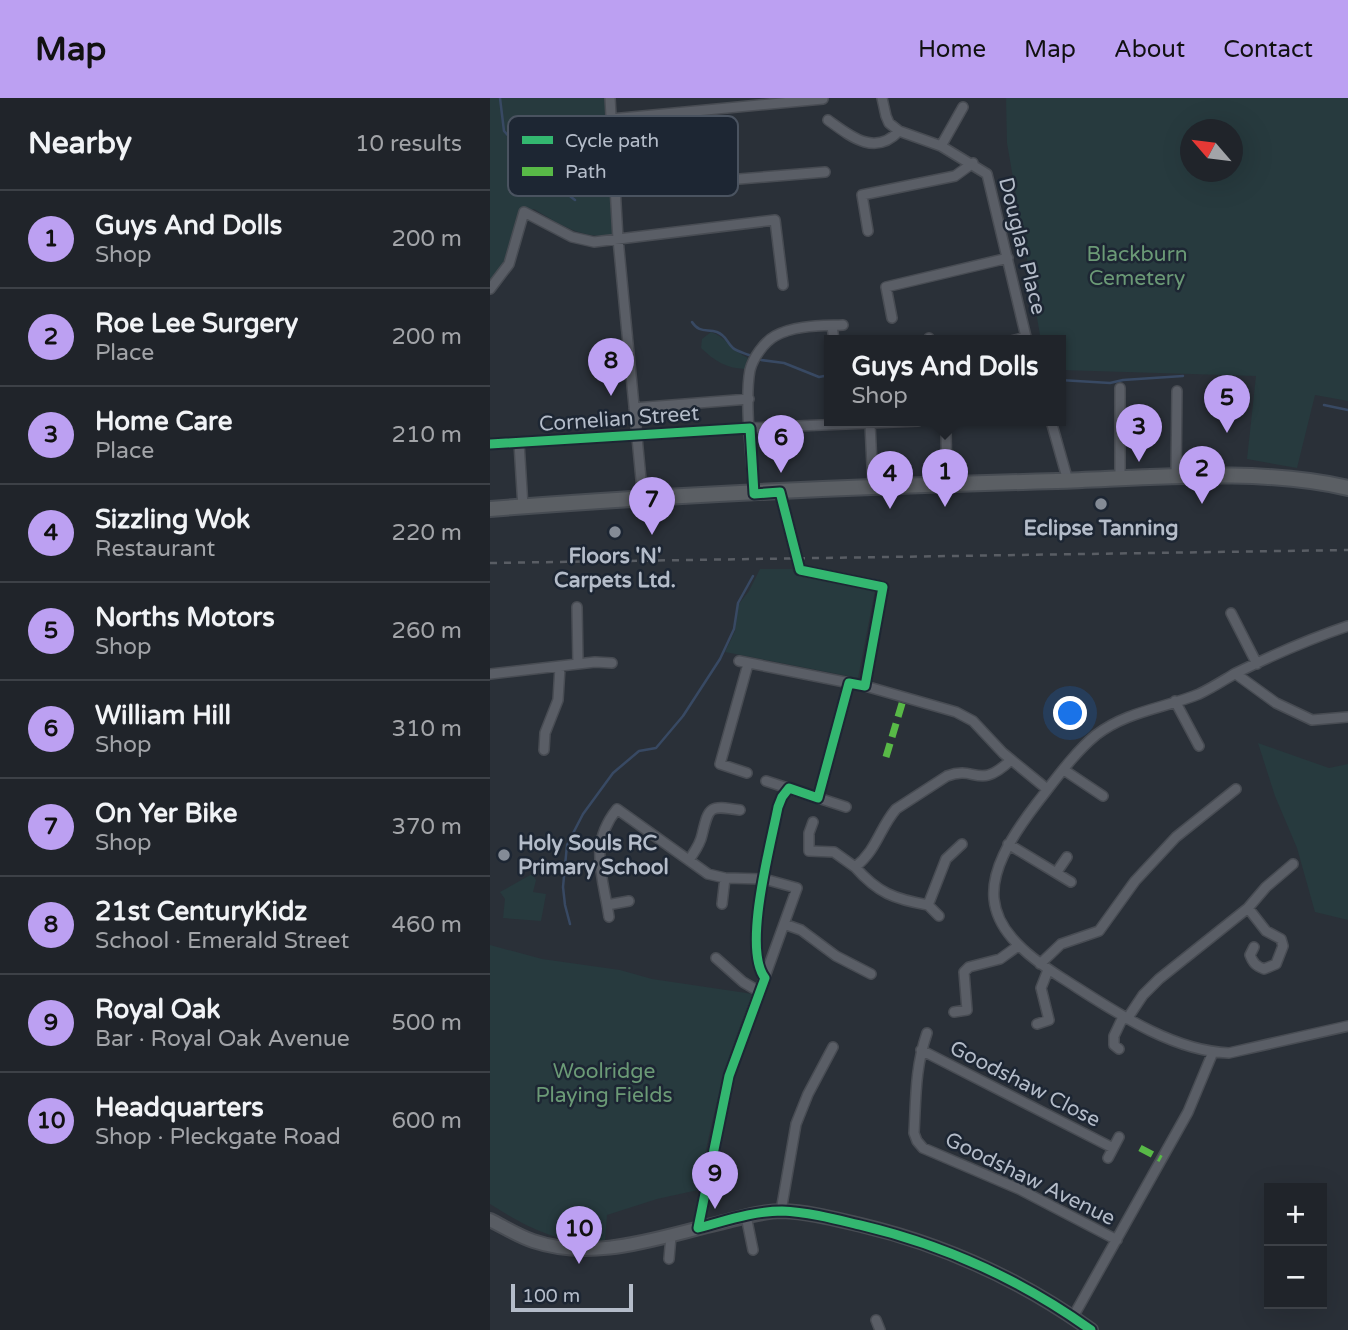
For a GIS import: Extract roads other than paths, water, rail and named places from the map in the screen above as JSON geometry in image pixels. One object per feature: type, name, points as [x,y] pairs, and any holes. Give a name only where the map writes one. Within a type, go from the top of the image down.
[{"type":"highway","points":[[490,509],[873,487],[1176,477],[1250,477],[1324,482],[1348,488]]},
{"type":"main road","points":[[490,1220],[535,1242],[577,1250],[599,1250],[671,1236],[746,1216],[781,1211],[819,1215],[934,1245],[1013,1280],[1091,1330]]},
{"type":"street","points":[[610,98],[611,116]]},
{"type":"street","points":[[828,120],[860,141],[874,144],[889,140],[899,131],[889,123],[882,98]]},
{"type":"street","points":[[643,116],[823,99]]},
{"type":"street","points":[[941,146],[963,107]]},
{"type":"street","name":"Douglas Place","points":[[899,131],[941,146],[987,174],[1026,335]]},
{"type":"street","points":[[867,231],[862,195],[955,176],[972,163]]},
{"type":"street","points":[[738,179],[825,172]]},
{"type":"street","points":[[616,196],[643,500]]},
{"type":"street","points":[[490,289],[509,264],[524,212],[572,237],[594,242],[775,220],[783,285]]},
{"type":"street","points":[[892,318],[886,287],[1008,258]]},
{"type":"street","points":[[754,494],[749,399],[750,373],[755,357],[775,336],[795,329],[844,325]]},
{"type":"street","points":[[832,326],[833,335]]},
{"type":"street","points":[[1120,388],[1120,479]]},
{"type":"street","points":[[1176,477],[1177,391]]},
{"type":"street","points":[[634,408],[749,399]]},
{"type":"street","name":"Cornelian Street","points":[[490,444],[824,426]]},
{"type":"street","points":[[870,426],[873,487]]},
{"type":"street","points":[[942,426],[946,432],[947,484]]},
{"type":"street","points":[[1052,426],[1068,481]]},
{"type":"street","points":[[519,443],[523,507]]},
{"type":"street","points":[[780,492],[800,570],[883,587],[865,686]]},
{"type":"street","points":[[577,607],[578,664]]},
{"type":"street","points":[[1231,613],[1257,664]]},
{"type":"street","points":[[1348,626],[1308,639],[1198,694],[1119,721],[1096,735],[1047,789],[1008,844],[994,877],[993,895],[999,917],[1018,946],[1044,967],[1125,1018],[1170,1038],[1213,1052],[1244,1051],[1348,1026]]},
{"type":"street","points":[[490,674],[612,663]]},
{"type":"street","points":[[747,773],[720,764],[744,663],[865,686],[965,716],[981,727],[1011,760],[1047,789]]},
{"type":"street","points":[[544,750],[545,733],[558,700],[560,667]]},
{"type":"street","points":[[1236,674],[1276,703],[1312,720],[1348,717]]},
{"type":"street","points":[[818,798],[849,683]]},
{"type":"street","points":[[1175,701],[1199,746]]},
{"type":"street","points":[[714,736],[727,740]]},
{"type":"street","points":[[855,867],[874,848],[896,809],[947,776],[956,773],[980,778],[989,776],[1011,760]]},
{"type":"street","points":[[1064,770],[1103,796]]},
{"type":"street","points":[[766,781],[846,807]]},
{"type":"street","points":[[1037,1024],[1049,1020],[1041,988],[1044,967],[1061,944],[1099,931],[1135,881],[1177,837],[1236,789]]},
{"type":"street","points":[[689,860],[698,847],[707,813],[712,808],[740,810]]},
{"type":"street","points":[[609,918],[598,854],[603,830],[617,809],[708,874],[725,878],[760,878],[797,888],[729,1076],[698,1227]]},
{"type":"street","points":[[813,822],[808,833],[809,851],[834,852],[888,896],[928,905],[939,916]]},
{"type":"street","points":[[928,905],[946,859],[962,844]]},
{"type":"street","points":[[1008,844],[1071,882]]},
{"type":"street","points":[[1056,873],[1067,858]]},
{"type":"street","points":[[1119,1049],[1114,1045],[1114,1036],[1143,995],[1159,978],[1248,908],[1266,887],[1293,864]]},
{"type":"street","points":[[722,904],[725,878]]},
{"type":"street","points":[[607,905],[629,901]]},
{"type":"street","points":[[1248,908],[1266,931],[1281,939],[1283,946],[1276,964],[1264,969],[1256,967],[1250,956],[1254,947]]},
{"type":"street","points":[[784,924],[801,930],[836,956],[871,974]]},
{"type":"street","points":[[954,1012],[967,1010],[964,972],[968,967],[1000,959],[1018,946]]},
{"type":"street","points":[[716,958],[743,982],[760,992]]},
{"type":"street","name":"Goodshaw Avenue","points":[[927,1032],[916,1076],[914,1133],[923,1148],[1019,1189],[1117,1240]]},
{"type":"street","points":[[781,1211],[796,1124],[808,1094],[833,1047]]},
{"type":"street","name":"Goodshaw Close","points":[[921,1050],[1113,1148]]},
{"type":"street","points":[[1073,1317],[1188,1112],[1213,1052]]},
{"type":"street","points":[[1108,1158],[1119,1137]]},
{"type":"street","points":[[746,1216],[753,1250]]},
{"type":"street","points":[[669,1259],[671,1236]]},
{"type":"street","points":[[876,1320],[880,1330]]},
{"type":"waterway","points":[[500,98],[504,131],[508,135]]},
{"type":"waterway","points":[[570,196],[575,200]]},
{"type":"waterway","points":[[692,322],[700,329],[717,332],[725,337],[734,349],[749,355]]},
{"type":"waterway","points":[[761,360],[784,363],[819,377],[824,376]]},
{"type":"waterway","points":[[1066,380],[1110,383],[1183,376]]},
{"type":"waterway","points":[[1324,405],[1348,410]]},
{"type":"waterway","points":[[570,924],[563,887],[567,845],[583,814],[613,773],[639,751],[656,748],[683,716],[720,659],[734,629],[738,603],[753,576]]},
{"type":"railway","points":[[490,563],[1348,550]]},
{"type":"place","name":"21st CenturyKidz","points":[[611,396]]},
{"type":"place","name":"Norths Motors","points":[[1227,433]]},
{"type":"place","name":"Home Care","points":[[1139,462]]},
{"type":"place","name":"William Hill","points":[[781,473]]},
{"type":"place","name":"Eclipse Tanning","points":[[1101,504]]},
{"type":"place","name":"Roe Lee Surgery","points":[[1202,504]]},
{"type":"place","name":"Guys And Dolls","points":[[945,507]]},
{"type":"place","name":"Sizzling Wok","points":[[890,509]]},
{"type":"place","name":"Floors 'N' Carpets Ltd.","points":[[615,532]]},
{"type":"place","name":"On Yer Bike","points":[[652,535]]},
{"type":"place","name":"Holy Souls RC Primary School","points":[[504,855]]},
{"type":"place","name":"Royal Oak","points":[[715,1209]]},
{"type":"place","name":"Headquarters","points":[[579,1264]]},
{"type":"park label","name":"Blackburn Cemetery","points":[[1137,266]]},
{"type":"park label","name":"Woolridge Playing Fields","points":[[604,1083]]}]
